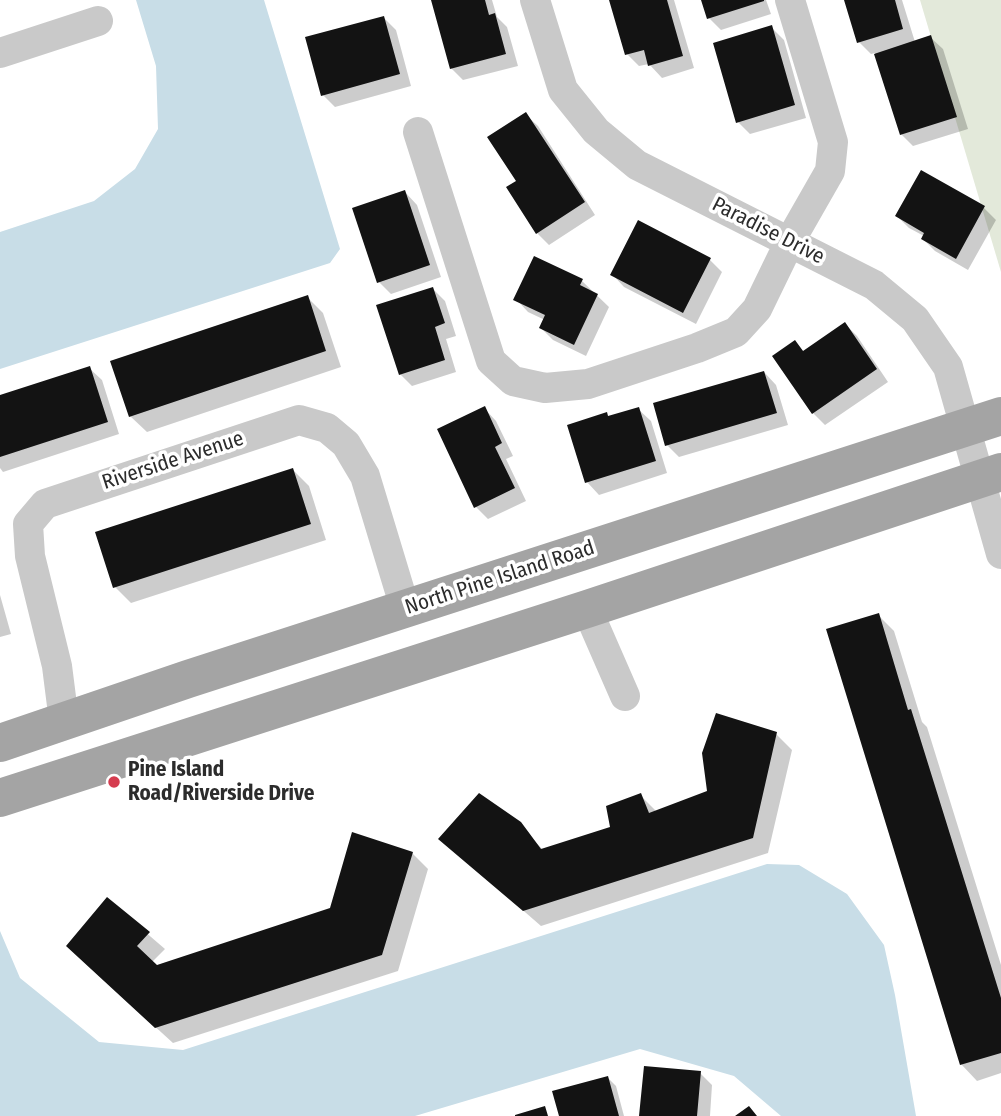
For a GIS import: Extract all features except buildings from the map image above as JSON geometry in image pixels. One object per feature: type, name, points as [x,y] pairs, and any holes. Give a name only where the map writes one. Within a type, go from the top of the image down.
[{"type":"main road","name":"North Pine Island Road","points":[[0,743],[405,608],[1001,416]]},
{"type":"main road","points":[[0,798],[990,476]]},
{"type":"street","name":"Paradise Drive","points":[[535,0],[563,90],[596,131],[636,165],[874,285],[915,319],[948,367],[965,428],[990,476],[1001,554]]},
{"type":"street","points":[[418,132],[491,360],[513,381],[545,388],[588,384],[697,348],[736,332],[757,309],[790,242],[830,171],[833,142],[790,0]]},
{"type":"street","points":[[0,53],[98,21]]},
{"type":"street","name":"Riverside Avenue","points":[[64,721],[57,666],[30,556],[28,524],[45,504],[299,420],[327,428],[346,444],[365,476],[405,608]]},
{"type":"street","points":[[587,609],[625,696]]},
{"type":"green space","points":[[920,0],[1001,0],[1001,272]]},
{"type":"water","points":[[136,0],[264,0],[340,249],[330,263],[0,369],[0,232],[94,201],[135,169],[158,129],[156,66]]},
{"type":"water","points":[[767,864],[799,865],[847,894],[884,945],[916,1116],[781,1116],[734,1076],[640,1049],[415,1116],[0,1116],[0,931],[20,978],[99,1042],[183,1050]]},
{"type":"place","name":"Pine Island Road/Riverside Drive","points":[[114,782]]}]
